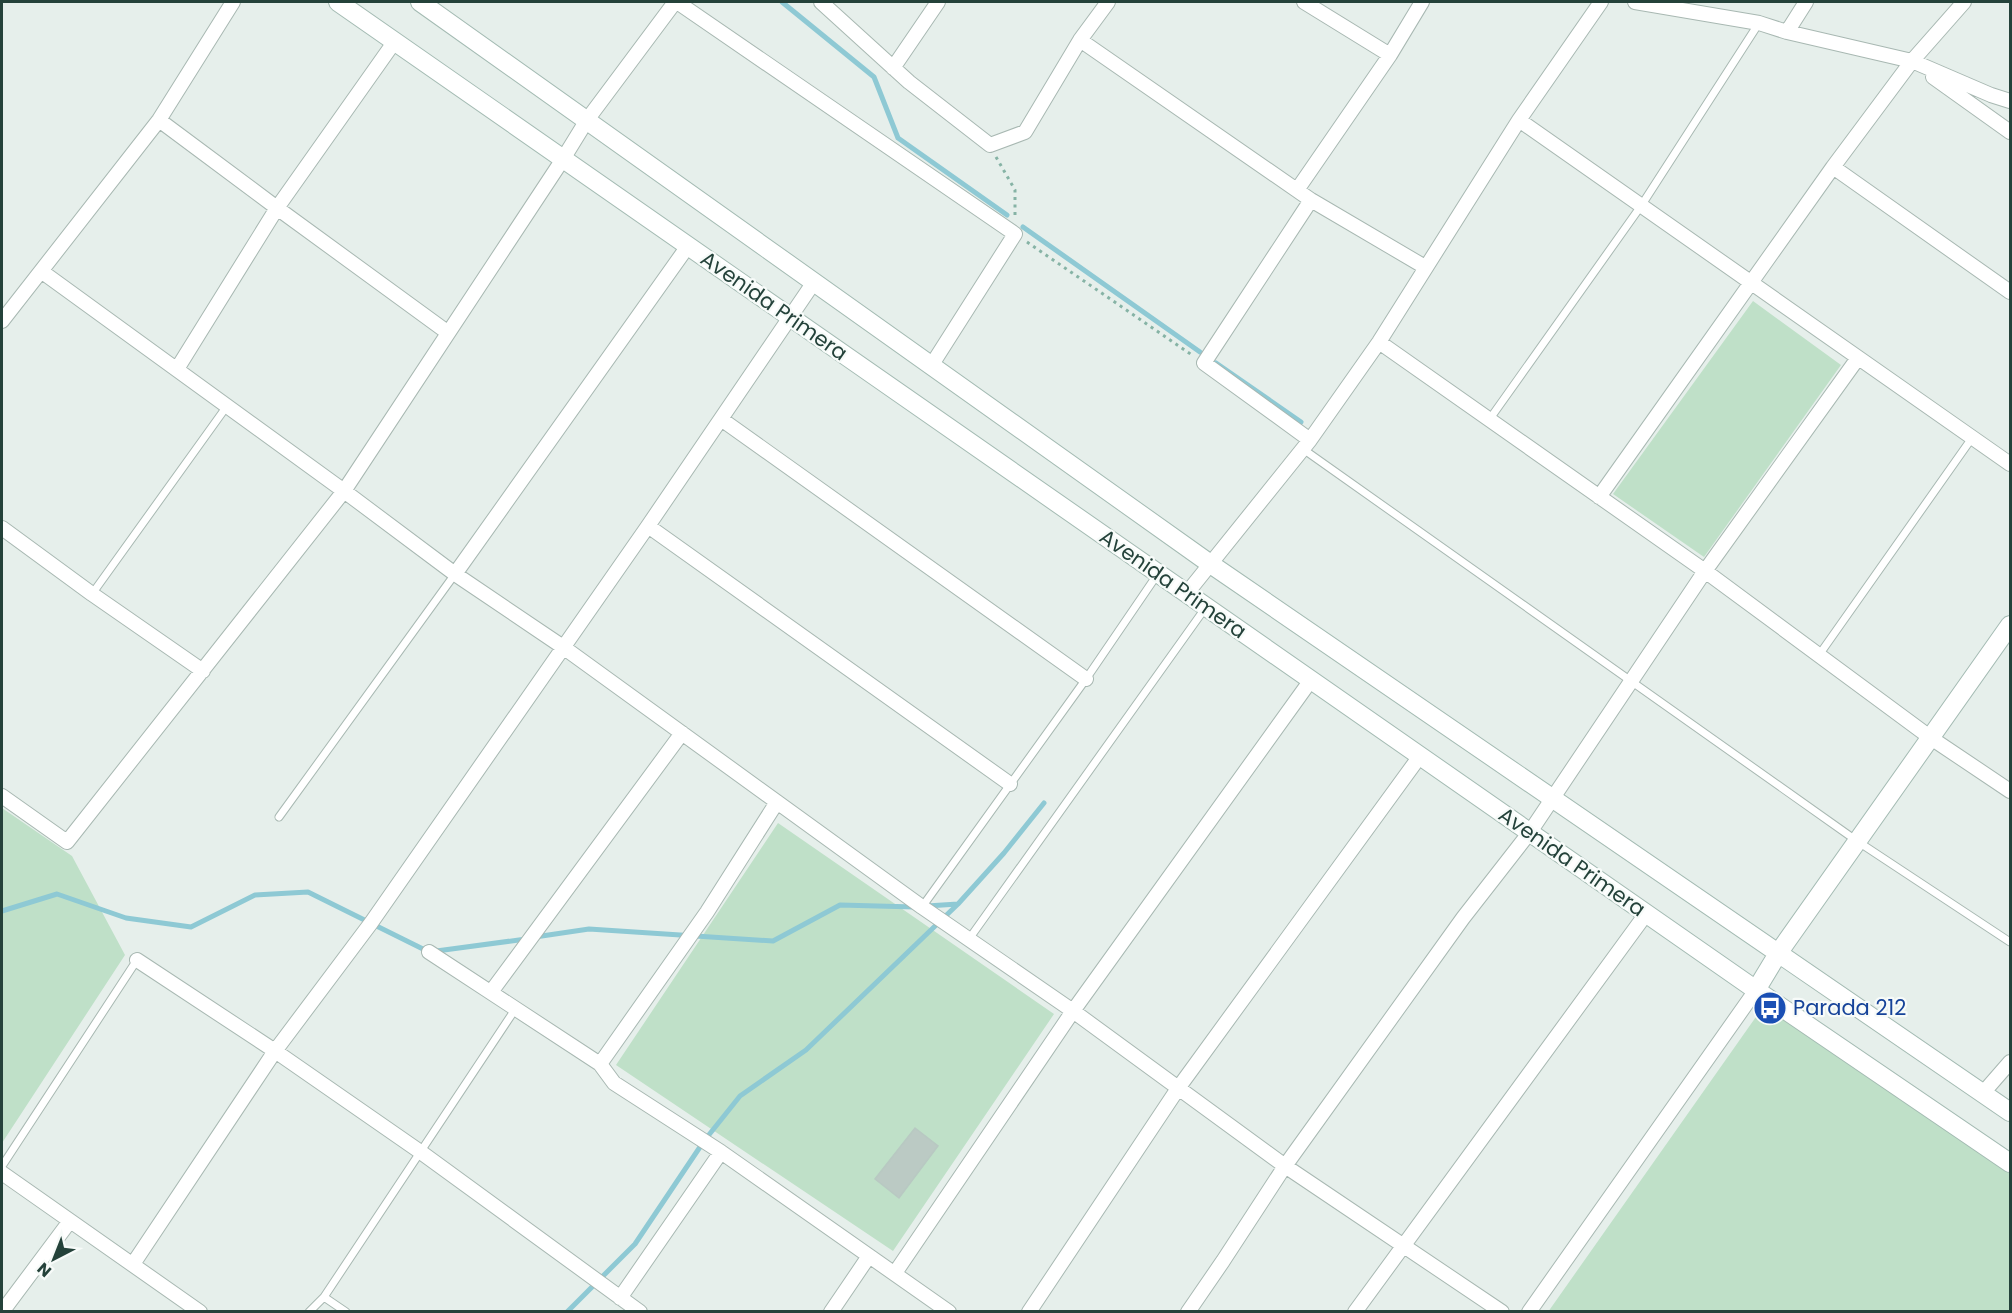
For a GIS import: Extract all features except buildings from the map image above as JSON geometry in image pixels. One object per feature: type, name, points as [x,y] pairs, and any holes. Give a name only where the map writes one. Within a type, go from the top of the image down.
[{"type":"main road","name":"Avenida Primera","points":[[338,2],[1646,914],[2010,1163]]},
{"type":"main road","name":"Avenida Primera","points":[[420,2],[1209,563],[2010,1112]]},
{"type":"main road","points":[[1756,990],[1779,952],[2010,625]]},
{"type":"street","points":[[2,321],[159,120],[233,2]]},
{"type":"street","points":[[2,796],[67,842],[344,491],[587,120],[676,2],[1015,234],[931,366]]},
{"type":"street","points":[[821,2],[893,68],[990,145],[1025,132],[1080,40],[1108,2]]},
{"type":"street","points":[[893,68],[938,2]]},
{"type":"street","points":[[1304,2],[1390,55]]},
{"type":"street","points":[[1297,190],[1390,55],[1422,2]]},
{"type":"street","points":[[1187,593],[1307,444],[1379,342],[1519,120],[1601,2]]},
{"type":"street","points":[[1635,2],[1759,23],[1787,32],[1912,61],[2010,101]]},
{"type":"street","points":[[1787,32],[1806,2]]},
{"type":"street","points":[[1599,497],[1833,167],[1912,61],[1964,2]]},
{"type":"street","points":[[1080,40],[1311,200],[1425,267]]},
{"type":"street","points":[[177,369],[276,208],[394,41]]},
{"type":"street","points":[[1912,61],[2010,132]]},
{"type":"street","points":[[159,120],[447,332]]},
{"type":"street","points":[[1519,120],[2010,465]]},
{"type":"street","points":[[1833,167],[2010,292]]},
{"type":"street","points":[[1307,444],[1204,363],[1311,200]]},
{"type":"street","points":[[455,574],[688,246]]},
{"type":"street","points":[[41,271],[455,574],[562,647],[922,907],[1073,1011],[1285,1166],[1502,1311]]},
{"type":"street","points":[[133,1264],[275,1051],[371,923],[648,526],[814,282]]},
{"type":"street","points":[[1379,342],[1704,571],[1931,738],[2010,791]]},
{"type":"street","points":[[1188,1311],[1285,1166],[1463,918],[1530,832],[1704,571],[1858,358]]},
{"type":"street","points":[[721,419],[1086,679]]},
{"type":"street","points":[[648,526],[1010,784]]},
{"type":"street","points":[[2,528],[203,671]]},
{"type":"street","points":[[895,1274],[1073,1011],[1311,680]]},
{"type":"street","points":[[491,992],[682,733]]},
{"type":"street","points":[[1029,1311],[1179,1088],[1420,756]]},
{"type":"street","points":[[600,1064],[707,912],[777,802]]},
{"type":"street","points":[[1355,1311],[1646,914]]},
{"type":"street","points":[[429,952],[600,1064],[614,1083],[721,1152],[949,1311]]},
{"type":"street","points":[[137,960],[275,1051],[422,1153],[640,1311]]},
{"type":"street","points":[[1529,1311],[1756,990]]},
{"type":"street","points":[[1983,1093],[2010,1062]]},
{"type":"street","points":[[620,1298],[721,1152]]},
{"type":"street","points":[[2,1173],[200,1311]]},
{"type":"street","points":[[2,1311],[70,1221]]},
{"type":"street","points":[[831,1311],[869,1256]]},
{"type":"lane","points":[[1489,420],[1641,206],[1759,23]]},
{"type":"lane","points":[[92,594],[227,406]]},
{"type":"lane","points":[[1819,655],[1972,438]]},
{"type":"lane","points":[[1307,444],[1631,681],[1857,841],[2010,942]]},
{"type":"lane","points":[[922,907],[1086,679],[1158,573]]},
{"type":"lane","points":[[279,818],[455,574]]},
{"type":"lane","points":[[969,939],[1206,607]]},
{"type":"lane","points":[[2,1166],[137,960]]},
{"type":"lane","points":[[309,1311],[324,1298],[516,1008]]},
{"type":"lane","points":[[324,1298],[346,1311]]},
{"type":"path","points":[[990,145],[1015,190],[1015,234],[1204,363]]},
{"type":"green space","points":[[1753,301],[1841,365],[1704,557],[1613,494]]},
{"type":"green space","points":[[2,808],[72,856],[125,955],[2,1143]]},
{"type":"green space","points":[[778,823],[1054,1014],[893,1251],[616,1065]]},
{"type":"green space","points":[[1776,1011],[1940,1119],[2010,1174],[2010,1311],[1548,1312],[1758,1014]]},
{"type":"waterway","points":[[782,2],[874,77],[898,138],[1007,215]]},
{"type":"waterway","points":[[1023,227],[1200,352]]},
{"type":"waterway","points":[[1216,363],[1301,422]]},
{"type":"waterway","points":[[927,906],[958,904],[1004,853],[1044,803]]},
{"type":"waterway","points":[[2,911],[57,894],[126,918],[191,927],[255,895],[308,892],[429,952],[526,939]]},
{"type":"waterway","points":[[567,1312],[635,1244],[704,1141],[740,1096],[806,1050],[958,904]]},
{"type":"waterway","points":[[535,937],[589,929],[773,941],[840,905],[915,907]]},
{"type":"place","name":"Parada 212","points":[[1770,1008]]}]
